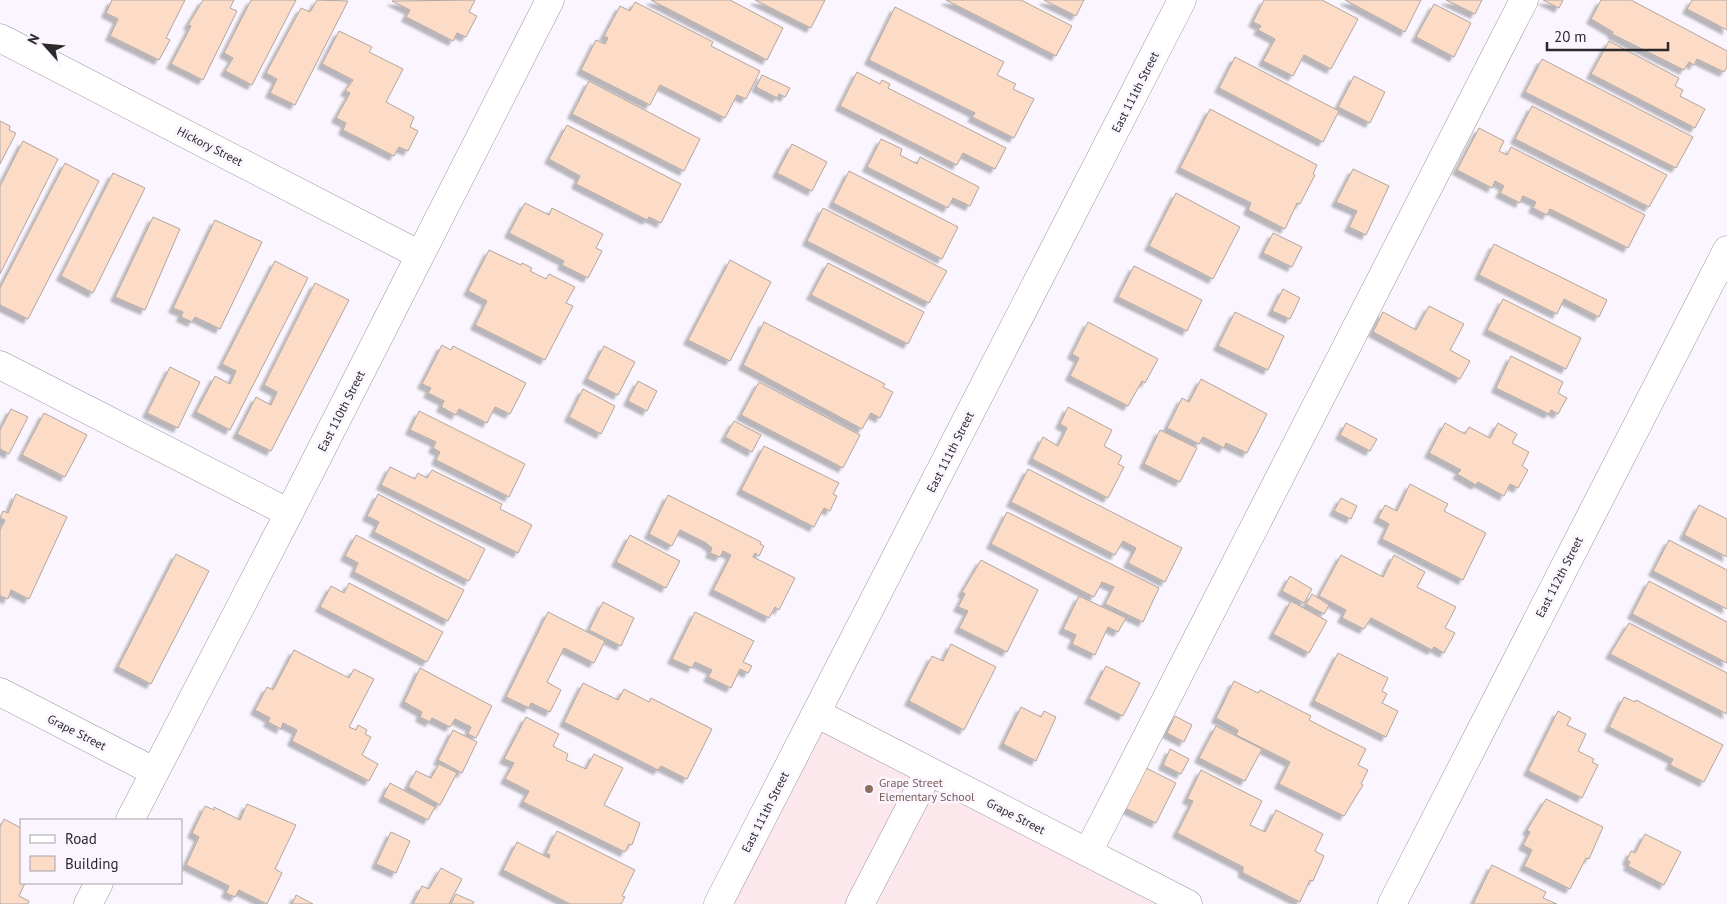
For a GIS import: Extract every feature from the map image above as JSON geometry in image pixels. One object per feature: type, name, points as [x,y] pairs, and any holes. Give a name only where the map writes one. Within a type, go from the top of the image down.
[{"type":"street","name":"East 110th Street","points":[[131,819],[289,513],[550,0]]},
{"type":"street","name":"East 111th Street","points":[[718,904],[1182,0]]},
{"type":"street","points":[[1088,852],[1524,0]]},
{"type":"street","name":"Hickory Street","points":[[0,38],[420,255]]},
{"type":"street","name":"East 112th Street","points":[[1392,904],[1727,250]]},
{"type":"street","points":[[0,365],[289,513]]},
{"type":"street","name":"Grape Street","points":[[0,692],[155,772]]},
{"type":"street","name":"Grape Street","points":[[816,713],[1188,904]]},
{"type":"street","points":[[860,904],[929,771]]},
{"type":"street","points":[[88,904],[98,884]]},
{"type":"shaded area","name":"Grape Street Elementary School","points":[[820,720],[1178,904],[725,904]]},
{"type":"building","points":[[112,0],[185,0],[166,38],[170,40],[159,60],[110,36],[118,19],[106,13]]},
{"type":"building","points":[[203,0],[234,0],[230,8],[237,11],[203,80],[171,64],[191,26],[188,25]]},
{"type":"building","points":[[251,0],[296,0],[252,85],[225,71],[233,58],[224,53]]},
{"type":"building","points":[[317,0],[348,1],[295,105],[270,93],[277,79],[266,73],[301,8],[310,12]]},
{"type":"building","points":[[475,0],[469,12],[477,16],[466,37],[457,33],[453,41],[406,17],[410,10],[392,1]]},
{"type":"building","points":[[651,0],[730,0],[783,28],[767,60]]},
{"type":"building","points":[[755,0],[825,0],[811,28]]},
{"type":"building","points":[[946,0],[1021,0],[1072,26],[1056,56]]},
{"type":"building","points":[[1044,0],[1084,0],[1076,16]]},
{"type":"building","points":[[1264,0],[1322,0],[1358,19],[1331,69],[1304,55],[1293,76],[1263,61],[1275,39],[1258,30],[1261,26],[1253,22]]},
{"type":"building","points":[[1345,0],[1421,0],[1405,32]]},
{"type":"building","points":[[1446,0],[1482,0],[1475,14]]},
{"type":"building","points":[[1543,0],[1563,0],[1559,8]]},
{"type":"building","points":[[1601,0],[1631,0],[1727,51],[1727,67],[1724,72],[1697,59],[1694,65],[1689,62],[1684,70],[1612,34],[1613,32],[1591,19]]},
{"type":"building","points":[[1692,0],[1727,0],[1727,30],[1687,9]]},
{"type":"building","points":[[635,2],[713,42],[711,46],[760,71],[746,99],[737,95],[725,118],[660,85],[650,105],[581,70],[596,40],[605,44],[608,38],[604,36],[620,6],[630,11]]},
{"type":"building","points":[[1434,4],[1471,23],[1454,57],[1416,37]]},
{"type":"building","points":[[895,7],[1004,62],[997,75],[1016,84],[1013,89],[1034,99],[1014,138],[972,117],[975,113],[869,60]]},
{"type":"building","points":[[339,31],[372,47],[369,52],[403,69],[386,102],[414,117],[410,127],[418,131],[408,151],[399,147],[394,156],[343,130],[346,123],[336,118],[350,93],[345,91],[353,80],[322,64]]},
{"type":"building","points":[[1609,41],[1679,78],[1675,86],[1683,90],[1680,96],[1705,109],[1695,128],[1591,74]]},
{"type":"building","points":[[1235,57],[1339,111],[1323,142],[1219,88]]},
{"type":"building","points":[[1542,59],[1693,137],[1676,168],[1525,92]]},
{"type":"building","points":[[857,72],[880,84],[882,80],[890,84],[888,88],[1006,148],[995,169],[963,153],[957,165],[840,106]]},
{"type":"building","points":[[762,75],[790,88],[785,97],[779,94],[777,98],[756,87]]},
{"type":"building","points":[[1354,76],[1385,92],[1370,123],[1338,107]]},
{"type":"building","points":[[589,81],[700,139],[684,171],[572,114]]},
{"type":"building","points":[[1532,106],[1667,175],[1649,207],[1515,139]]},
{"type":"building","points":[[1210,109],[1317,165],[1313,174],[1315,175],[1300,204],[1297,203],[1285,229],[1248,210],[1251,203],[1180,168]]},
{"type":"building","points":[[0,121],[10,126],[9,130],[16,133],[0,164]]},
{"type":"building","points":[[567,125],[681,184],[661,223],[649,217],[647,220],[576,184],[580,176],[549,159]]},
{"type":"building","points":[[1479,128],[1504,141],[1499,151],[1507,155],[1511,147],[1645,215],[1628,248],[1550,209],[1547,215],[1533,208],[1536,202],[1523,196],[1520,203],[1500,193],[1504,186],[1495,181],[1492,188],[1457,170]]},
{"type":"building","points":[[881,139],[902,149],[900,155],[917,164],[920,157],[979,187],[970,206],[953,198],[948,208],[867,167]]},
{"type":"building","points":[[23,141],[58,159],[0,274],[0,186]]},
{"type":"building","points":[[792,144],[827,162],[812,191],[777,173]]},
{"type":"building","points":[[65,163],[99,181],[28,319],[0,305],[0,288]]},
{"type":"building","points":[[1353,169],[1389,186],[1366,235],[1349,227],[1357,211],[1336,202]]},
{"type":"building","points":[[849,171],[958,227],[942,259],[833,203]]},
{"type":"building","points":[[113,173],[145,188],[93,293],[61,276]]},
{"type":"building","points":[[1176,193],[1240,227],[1213,279],[1149,246]]},
{"type":"building","points":[[525,203],[549,215],[552,208],[603,234],[596,248],[602,251],[588,278],[562,265],[564,261],[509,233]]},
{"type":"building","points":[[823,208],[947,271],[929,303],[807,241]]},
{"type":"building","points":[[153,217],[180,229],[145,310],[115,297]]},
{"type":"building","points":[[215,220],[262,242],[220,329],[195,317],[192,322],[181,317],[183,312],[173,308]]},
{"type":"building","points":[[1273,233],[1302,247],[1292,267],[1263,253]]},
{"type":"building","points":[[1494,244],[1607,300],[1599,317],[1564,299],[1557,314],[1479,275]]},
{"type":"building","points":[[489,250],[532,268],[530,271],[546,279],[549,274],[575,287],[566,303],[573,306],[545,360],[475,325],[487,301],[468,291]]},
{"type":"building","points":[[730,260],[771,282],[730,361],[688,340]]},
{"type":"building","points":[[275,261],[308,278],[230,430],[196,412],[215,376],[230,384],[236,371],[222,364]]},
{"type":"building","points":[[828,263],[924,312],[908,344],[811,295]]},
{"type":"building","points":[[1134,266],[1202,300],[1187,331],[1118,297]]},
{"type":"building","points":[[315,283],[349,300],[271,451],[237,434],[256,397],[271,405],[277,392],[264,385]]},
{"type":"building","points":[[1283,289],[1300,298],[1290,319],[1272,311]]},
{"type":"building","points":[[1503,299],[1581,338],[1566,369],[1487,330]]},
{"type":"building","points":[[1429,306],[1464,324],[1450,350],[1470,361],[1460,379],[1373,332],[1383,312],[1416,330]]},
{"type":"building","points":[[1235,312],[1284,336],[1268,370],[1218,346]]},
{"type":"building","points":[[764,322],[885,384],[883,387],[893,392],[880,418],[871,413],[862,429],[743,365]]},
{"type":"building","points":[[1088,322],[1158,359],[1145,383],[1142,381],[1128,406],[1070,376],[1079,358],[1072,354]]},
{"type":"building","points":[[442,345],[451,350],[453,346],[526,383],[510,414],[495,407],[487,423],[459,409],[456,415],[441,407],[444,401],[428,393],[431,388],[422,384]]},
{"type":"building","points":[[604,346],[635,362],[618,395],[587,379]]},
{"type":"building","points":[[1511,356],[1563,382],[1558,393],[1567,398],[1558,414],[1551,410],[1549,414],[1496,388]]},
{"type":"building","points":[[170,367],[200,382],[178,428],[147,413]]},
{"type":"building","points":[[1201,379],[1267,414],[1247,453],[1226,443],[1224,448],[1203,437],[1199,444],[1167,428],[1182,398],[1189,402]]},
{"type":"building","points":[[638,381],[657,391],[647,411],[628,401]]},
{"type":"building","points":[[759,382],[860,435],[843,468],[741,415]]},
{"type":"building","points":[[583,389],[615,406],[601,434],[569,417]]},
{"type":"building","points":[[1068,407],[1112,430],[1104,446],[1122,456],[1118,464],[1124,467],[1108,498],[1032,459],[1043,437],[1058,446],[1067,428],[1060,424]]},
{"type":"building","points":[[11,409],[28,417],[9,454],[0,449],[0,430]]},
{"type":"building","points":[[419,411],[525,464],[509,497],[436,460],[440,452],[433,448],[436,442],[410,430]]},
{"type":"building","points":[[44,413],[87,435],[65,477],[22,455]]},
{"type":"building","points":[[734,421],[761,435],[752,452],[725,437]]},
{"type":"building","points":[[1346,423],[1377,439],[1370,451],[1340,435]]},
{"type":"building","points":[[1445,423],[1465,434],[1469,427],[1490,438],[1498,423],[1517,434],[1512,443],[1529,452],[1522,466],[1528,470],[1518,488],[1510,484],[1504,496],[1478,482],[1476,485],[1457,474],[1461,470],[1429,453]]},
{"type":"building","points":[[1160,430],[1197,448],[1180,482],[1144,464]]},
{"type":"building","points":[[764,446],[839,483],[833,494],[837,496],[830,511],[824,508],[814,527],[741,490]]},
{"type":"building","points":[[390,467],[415,479],[418,473],[427,478],[432,470],[502,504],[500,509],[532,525],[518,553],[381,485]]},
{"type":"building","points":[[1028,469],[1182,548],[1165,582],[1128,563],[1136,548],[1123,541],[1115,555],[1011,502]]},
{"type":"building","points":[[1410,484],[1448,504],[1444,511],[1486,533],[1463,580],[1382,539],[1389,524],[1378,518],[1385,505],[1397,511]]},
{"type":"building","points":[[16,494],[67,517],[29,599],[11,590],[8,599],[0,596],[0,530],[5,520],[0,518],[3,511],[8,513]]},
{"type":"building","points":[[378,494],[485,549],[469,581],[374,532],[379,522],[367,516]]},
{"type":"building","points":[[668,495],[761,542],[760,544],[764,546],[759,556],[755,553],[753,557],[795,578],[779,610],[775,607],[769,618],[713,590],[731,555],[723,551],[720,557],[710,553],[712,548],[706,543],[680,530],[672,546],[649,534]]},
{"type":"building","points":[[1341,498],[1357,506],[1351,519],[1334,511]]},
{"type":"building","points":[[1699,505],[1727,519],[1727,557],[1684,535]]},
{"type":"building","points":[[1007,512],[1159,588],[1143,622],[1105,604],[1114,587],[1102,582],[1094,597],[991,544]]},
{"type":"building","points":[[356,535],[464,590],[448,621],[354,572],[358,563],[345,556]]},
{"type":"building","points":[[630,535],[680,561],[666,588],[616,562]]},
{"type":"building","points":[[1669,540],[1727,570],[1727,609],[1653,571]]},
{"type":"building","points":[[176,554],[209,571],[151,684],[118,667]]},
{"type":"building","points":[[1341,555],[1383,577],[1394,555],[1425,572],[1417,587],[1456,607],[1445,628],[1455,633],[1444,653],[1434,647],[1432,650],[1371,618],[1364,629],[1342,618],[1346,610],[1319,596]]},
{"type":"building","points":[[981,560],[1038,590],[1007,652],[959,628],[968,611],[958,607],[965,594],[962,592]]},
{"type":"building","points":[[1290,576],[1312,589],[1304,603],[1282,591]]},
{"type":"building","points":[[1649,581],[1727,622],[1727,663],[1632,614]]},
{"type":"building","points":[[349,583],[443,632],[427,662],[320,607],[331,586],[344,593]]},
{"type":"building","points":[[1312,594],[1329,605],[1324,614],[1306,604]]},
{"type":"building","points":[[1079,596],[1126,618],[1118,632],[1108,627],[1095,655],[1072,644],[1076,635],[1063,629]]},
{"type":"building","points":[[1291,601],[1327,621],[1309,653],[1273,634]]},
{"type":"building","points":[[603,602],[634,618],[621,646],[589,630]]},
{"type":"building","points":[[548,612],[605,641],[594,663],[564,648],[547,682],[561,690],[550,712],[531,703],[529,708],[506,697]]},
{"type":"building","points":[[695,612],[754,641],[743,662],[752,666],[748,673],[740,669],[731,688],[708,677],[712,670],[695,662],[692,668],[672,659]]},
{"type":"building","points":[[1629,623],[1727,673],[1727,714],[1610,654]]},
{"type":"building","points":[[951,644],[996,667],[964,730],[909,701],[932,656],[943,661]]},
{"type":"building","points":[[294,650],[349,678],[354,669],[374,679],[349,727],[356,730],[358,725],[367,730],[365,734],[371,737],[362,755],[378,764],[369,781],[292,741],[297,730],[283,723],[281,729],[268,722],[270,718],[255,710],[267,687],[273,690]]},
{"type":"building","points":[[1338,653],[1388,678],[1382,691],[1387,694],[1382,703],[1398,711],[1386,737],[1314,701]]},
{"type":"building","points":[[1106,666],[1140,683],[1123,716],[1089,699]]},
{"type":"building","points":[[420,668],[492,706],[476,738],[468,734],[471,727],[455,719],[450,727],[432,718],[430,722],[420,717],[422,712],[404,702]]},
{"type":"building","points":[[1234,681],[1258,693],[1260,690],[1311,716],[1309,720],[1366,749],[1358,765],[1368,770],[1361,784],[1363,785],[1344,816],[1279,784],[1290,762],[1236,735],[1238,730],[1216,718]]},
{"type":"building","points":[[583,683],[618,700],[624,689],[649,702],[651,698],[712,729],[687,779],[661,766],[658,770],[564,722]]},
{"type":"building","points":[[1624,697],[1635,702],[1636,700],[1723,745],[1704,782],[1670,765],[1673,759],[1609,727]]},
{"type":"building","points":[[1021,707],[1041,717],[1044,711],[1056,717],[1036,761],[1003,744]]},
{"type":"building","points":[[1558,711],[1571,718],[1567,725],[1586,734],[1578,751],[1594,759],[1592,762],[1598,765],[1582,798],[1528,771]]},
{"type":"building","points":[[1175,716],[1192,725],[1184,742],[1167,733]]},
{"type":"building","points":[[526,717],[559,734],[553,746],[568,754],[566,760],[586,769],[594,754],[623,768],[604,805],[640,823],[632,845],[629,844],[625,852],[523,802],[529,791],[505,779],[514,763],[504,759]]},
{"type":"building","points":[[1216,726],[1262,749],[1245,781],[1199,758]]},
{"type":"building","points":[[453,730],[477,742],[462,773],[438,760]]},
{"type":"building","points":[[1170,749],[1189,759],[1181,774],[1163,765]]},
{"type":"building","points":[[439,764],[457,773],[440,805],[408,787],[416,771],[431,778]]},
{"type":"building","points":[[1146,768],[1176,783],[1156,823],[1125,808]]},
{"type":"building","points":[[1201,770],[1262,801],[1250,825],[1265,832],[1276,810],[1323,834],[1315,851],[1324,856],[1313,881],[1310,880],[1300,902],[1243,873],[1243,867],[1177,833],[1193,801],[1187,799]]},
{"type":"building","points":[[390,783],[435,807],[428,820],[383,797]]},
{"type":"building","points":[[1546,799],[1603,827],[1589,859],[1586,858],[1570,889],[1524,866],[1532,850],[1523,845],[1530,832],[1527,830]]},
{"type":"building","points":[[247,804],[296,825],[275,869],[282,873],[267,904],[239,890],[235,897],[226,893],[229,886],[186,865],[199,837],[192,833],[205,806],[214,810],[214,807],[240,820]]},
{"type":"building","points":[[4,819],[20,827],[20,884],[25,884],[19,896],[29,901],[28,904],[0,904],[0,827]]},
{"type":"building","points":[[557,831],[635,870],[622,896],[625,897],[621,904],[570,904],[503,870],[517,842],[549,858],[550,855],[546,853]]},
{"type":"building","points":[[391,832],[410,841],[396,873],[376,864]]},
{"type":"building","points":[[1645,834],[1681,852],[1664,885],[1628,866],[1630,862],[1627,860],[1631,851],[1635,853]]},
{"type":"building","points":[[1492,865],[1546,892],[1543,898],[1557,904],[1473,904]]},
{"type":"building","points":[[441,868],[462,879],[449,904],[413,904],[422,886],[429,889]]},
{"type":"building","points":[[456,894],[474,902],[473,904],[451,904]]},
{"type":"building","points":[[296,895],[313,904],[292,904]]},
{"type":"place","name":"Grape Street Elementary School","points":[[869,789]]}]
